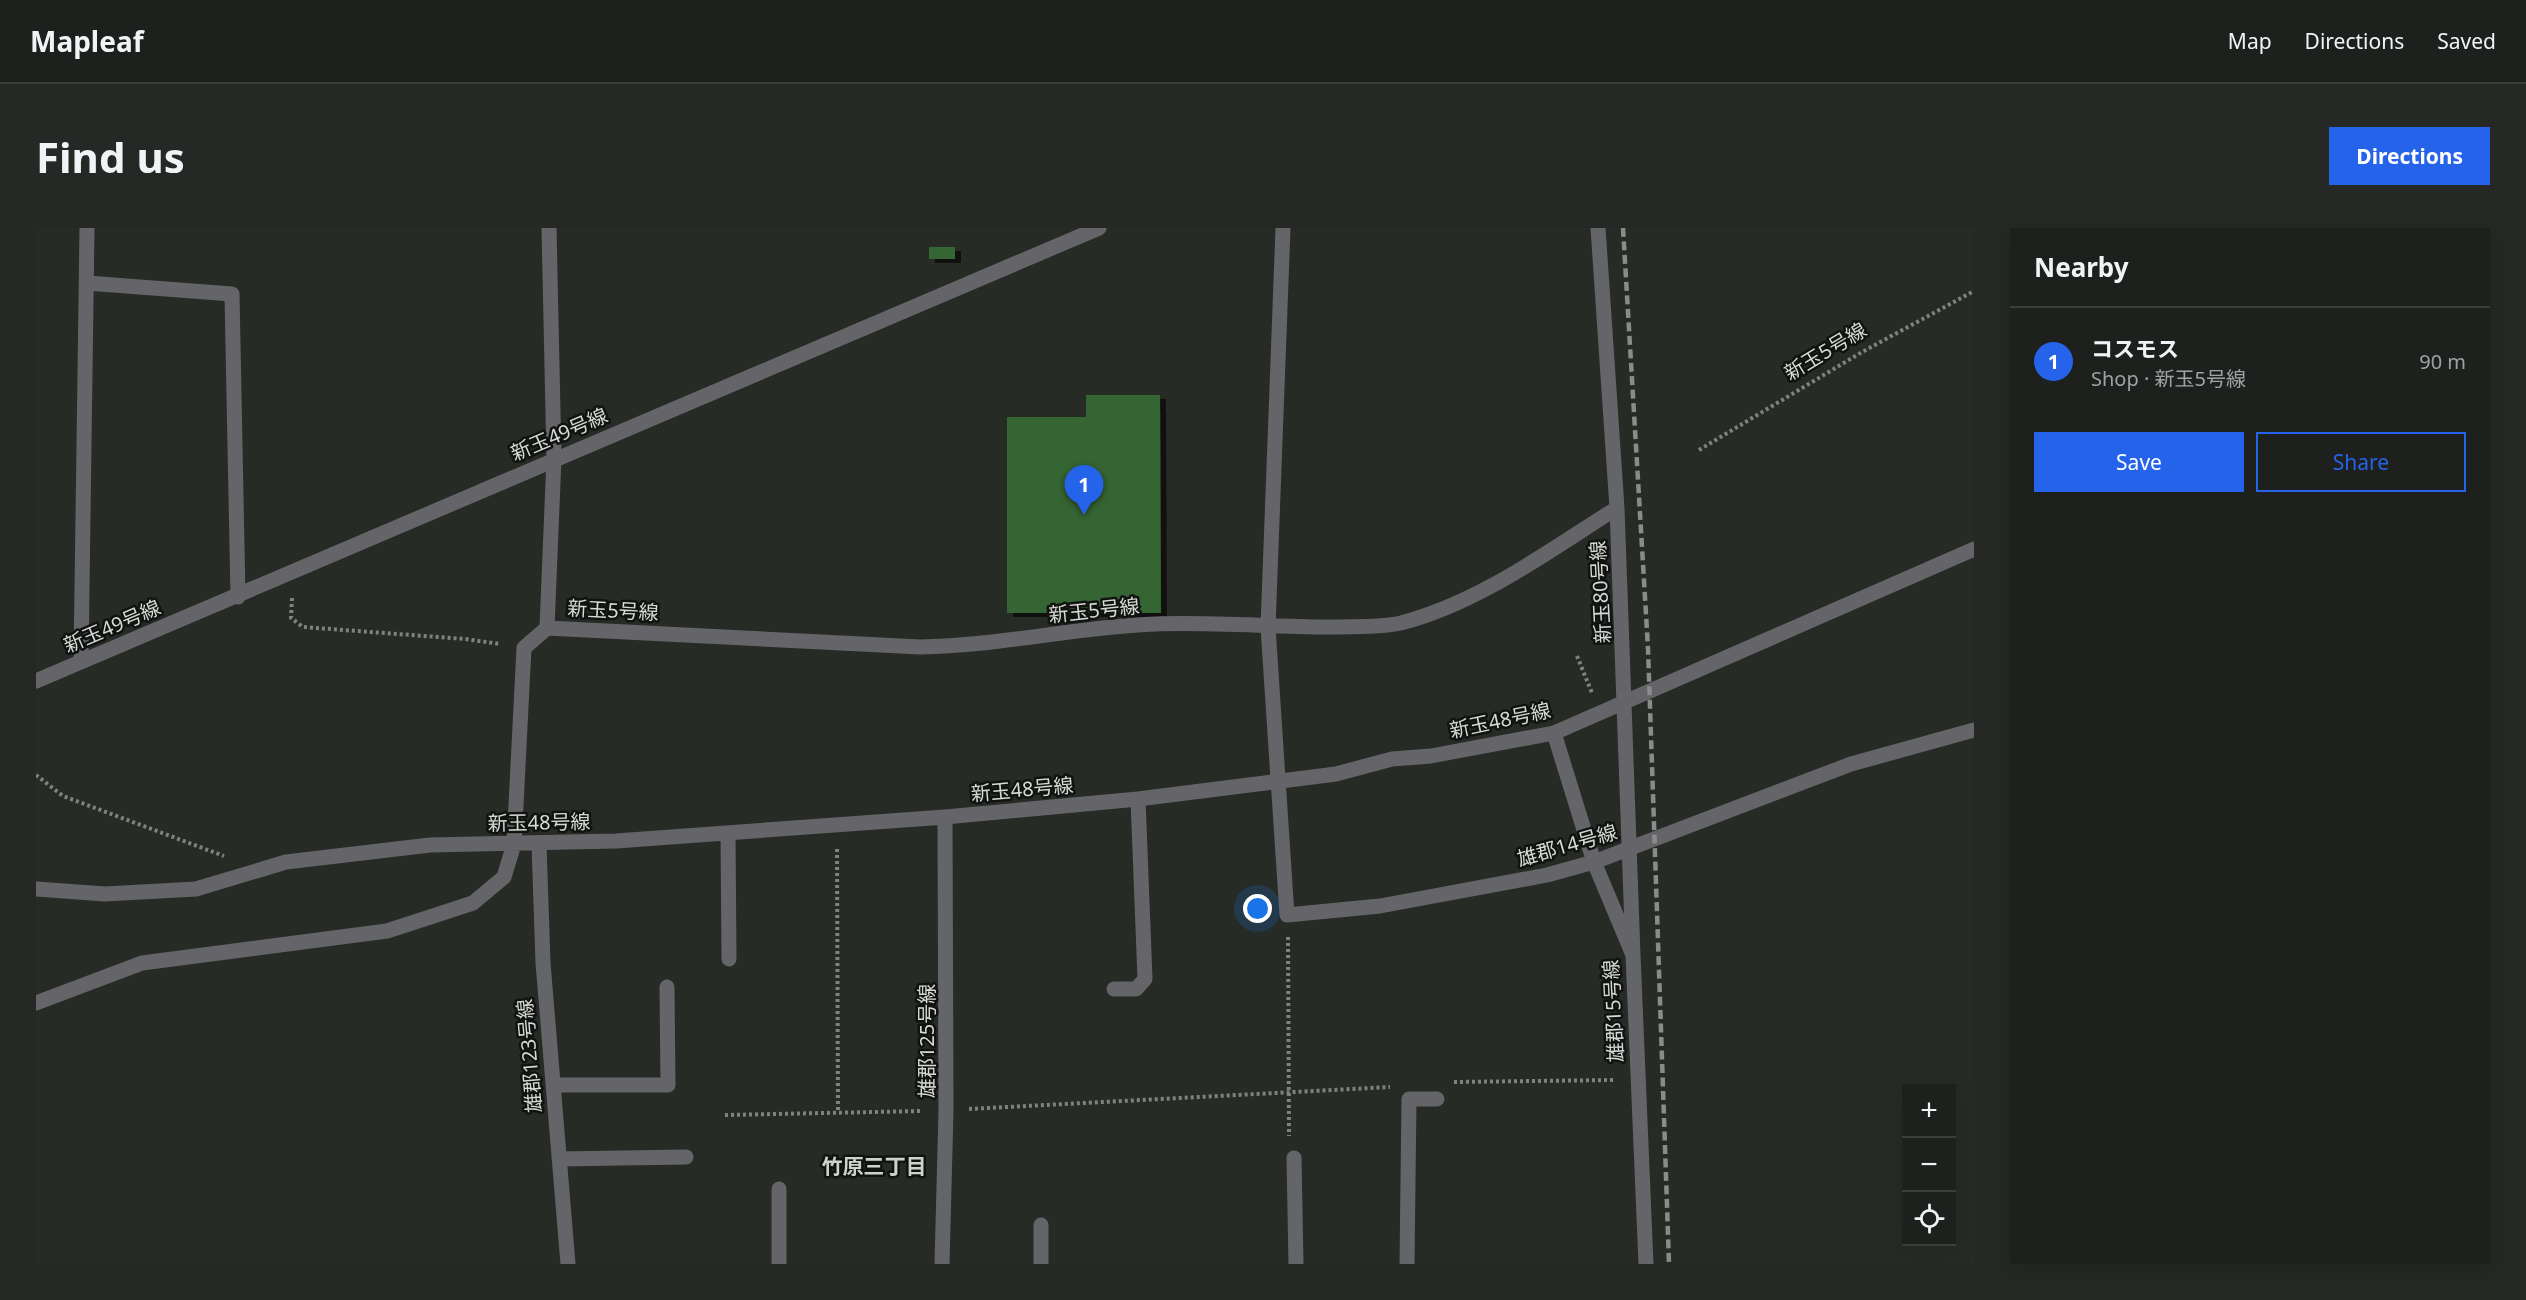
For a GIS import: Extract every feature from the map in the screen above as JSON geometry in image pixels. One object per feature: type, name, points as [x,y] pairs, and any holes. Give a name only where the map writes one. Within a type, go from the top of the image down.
[{"type":"street","points":[[81,661],[87,228]]},
{"type":"street","points":[[36,1003],[142,963],[387,931],[473,903],[504,877],[514,844],[524,648],[547,628],[554,458],[549,228]]},
{"type":"street","name":"新玉49号線","points":[[36,681],[238,597],[554,458],[1099,228]]},
{"type":"street","points":[[1283,228],[1268,627],[1276,782],[1287,915]]},
{"type":"street","name":"新玉80号線","points":[[1598,228],[1617,508],[1633,954]]},
{"type":"street","points":[[87,284],[232,294],[238,597]]},
{"type":"street","name":"新玉5号線","points":[[547,628],[920,647],[964,646],[1106,627],[1158,624],[1268,627],[1369,626],[1399,623],[1428,614],[1489,586],[1617,508]]},
{"type":"street","name":"新玉48号線","points":[[36,889],[105,894],[196,889],[286,862],[430,845],[539,844],[945,817],[1138,799],[1336,774],[1392,759],[1431,756],[1554,733],[1974,549]]},
{"type":"street","name":"雄郡14号線","points":[[1287,915],[1380,906],[1484,888],[1594,862],[1851,764],[1974,730]]},
{"type":"street","name":"雄郡15号線","points":[[1554,733],[1594,862],[1633,954],[1646,1264]]},
{"type":"street","points":[[1114,990],[1136,990],[1145,979],[1138,799]]},
{"type":"street","name":"雄郡125号線","points":[[942,1264],[946,1110],[945,817]]},
{"type":"street","points":[[728,833],[729,959]]},
{"type":"street","name":"雄郡123号線","points":[[539,844],[543,963],[568,1264]]},
{"type":"street","points":[[553,1085],[668,1085],[667,987]]},
{"type":"street","points":[[1407,1264],[1408,1099],[1437,1099]]},
{"type":"street","points":[[559,1159],[686,1157]]},
{"type":"street","points":[[1294,1158],[1296,1264]]},
{"type":"street","points":[[779,1189],[779,1264]]},
{"type":"street","points":[[1041,1225],[1041,1264]]},
{"type":"path","name":"新玉5号線","points":[[1699,450],[1862,352],[1974,291]]},
{"type":"path","points":[[292,573],[291,618],[303,627],[465,639],[524,648]]},
{"type":"path","points":[[1577,656],[1600,713]]},
{"type":"path","points":[[36,775],[63,796],[167,832],[260,870]]},
{"type":"path","points":[[836,825],[838,1113]]},
{"type":"path","points":[[1287,915],[1289,1144],[1294,1158]]},
{"type":"path","points":[[1449,1083],[1638,1080]]},
{"type":"path","points":[[725,1115],[946,1110],[1392,1086]]},
{"type":"building","points":[[929,247],[955,247],[955,259],[929,259]]},
{"type":"building","points":[[1086,395],[1160,395],[1161,613],[1007,613],[1007,417],[1086,417]]},
{"type":"railway","points":[[1623,228],[1648,648],[1669,1264]]},
{"type":"place","name":"コスモス","points":[[1084,515]]},
{"type":"district","name":"竹原三丁目","points":[[874,1166]]}]
